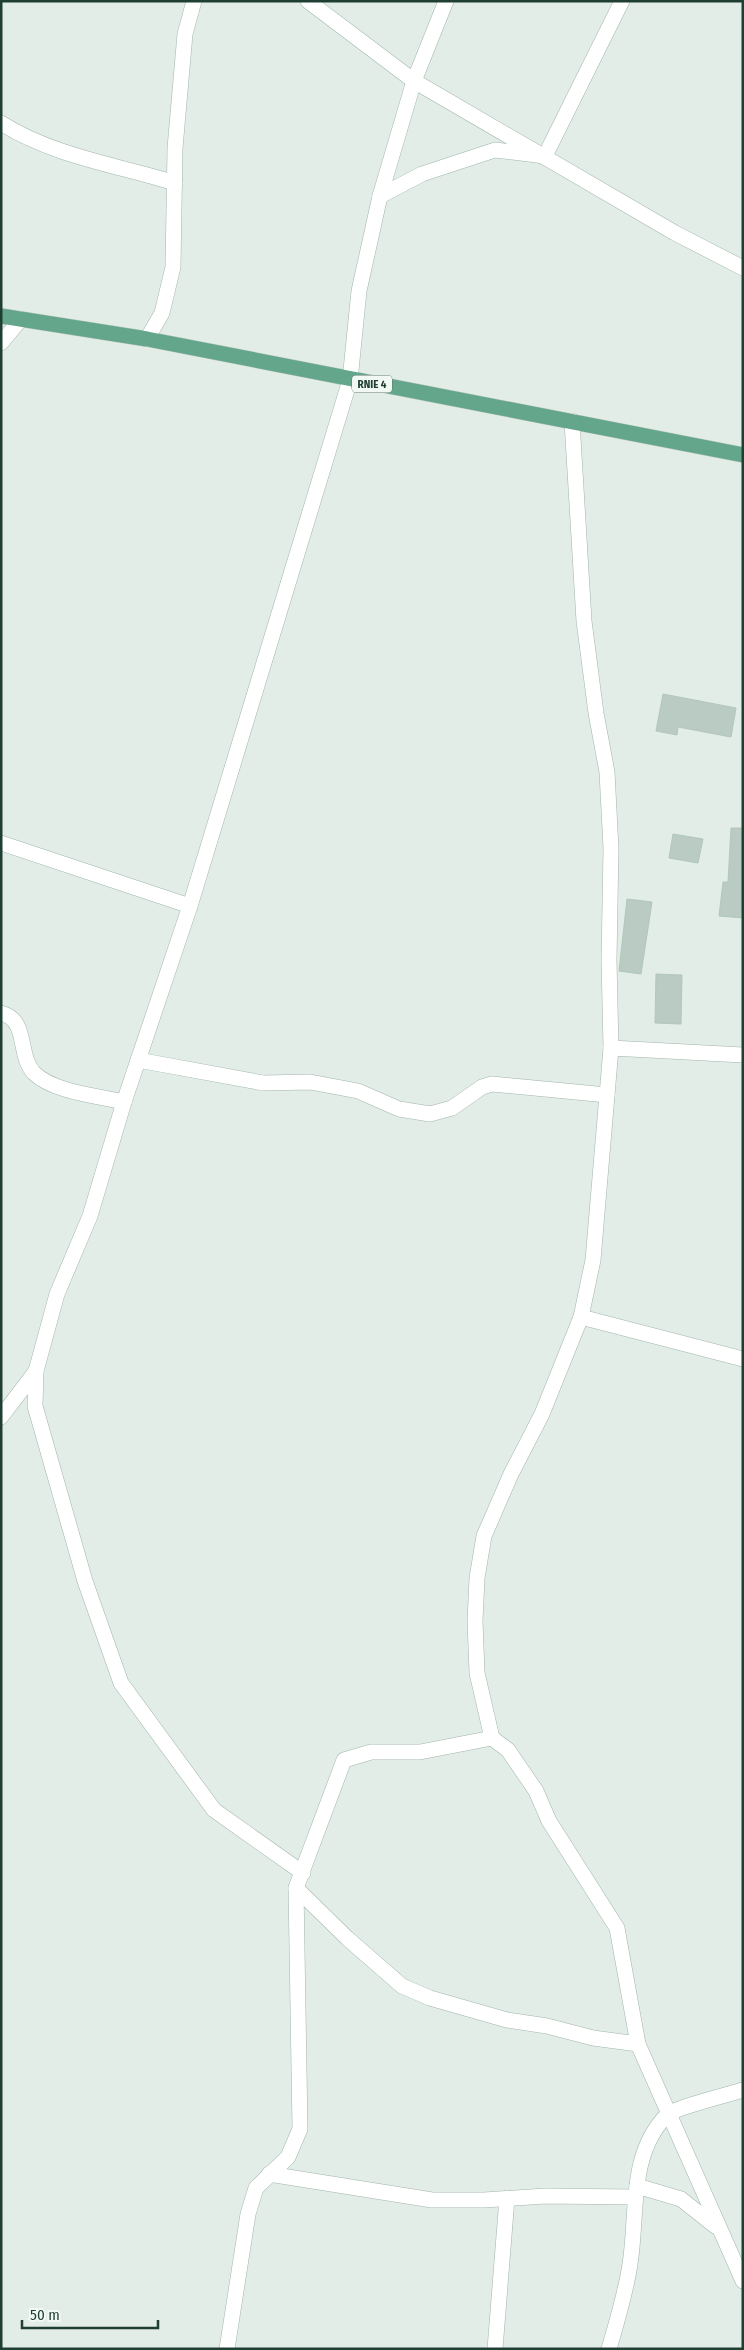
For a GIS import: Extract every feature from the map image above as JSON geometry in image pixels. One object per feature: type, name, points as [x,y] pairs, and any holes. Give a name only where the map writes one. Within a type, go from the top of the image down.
[{"type":"main road","name":"RNIE 4","points":[[1,316],[147,339],[743,455]]},
{"type":"street","points":[[147,339],[162,313],[173,268],[175,148],[185,34],[194,1]]},
{"type":"street","points":[[308,1],[414,81],[675,233],[743,268]]},
{"type":"street","points":[[304,1872],[214,1810],[121,1683],[85,1581],[35,1406],[36,1371],[57,1294],[90,1216],[124,1102],[190,906],[350,380],[359,291],[380,196],[414,81],[446,1]]},
{"type":"street","points":[[545,156],[622,1]]},
{"type":"street","points":[[1,123],[19,134],[49,147],[174,183]]},
{"type":"street","points":[[380,196],[422,174],[495,150],[545,156]]},
{"type":"street","points":[[1,343],[21,319]]},
{"type":"street","points":[[572,421],[584,621],[596,713],[607,772],[611,850],[608,960],[611,1048],[593,1260],[581,1317],[542,1414],[511,1474],[484,1536],[477,1578],[475,1621],[477,1673],[492,1738],[508,1750],[536,1791],[549,1821],[617,1928],[638,2044],[718,2229],[743,2281]]},
{"type":"street","points":[[1,843],[190,906]]},
{"type":"street","points":[[1,1013],[15,1020],[20,1029],[23,1056],[34,1072],[50,1084],[124,1102]]},
{"type":"street","points":[[611,1048],[743,1055]]},
{"type":"street","points":[[138,1060],[264,1082],[310,1082],[358,1091],[399,1109],[430,1114],[452,1108],[482,1087],[492,1084],[607,1095]]},
{"type":"street","points":[[581,1317],[743,1358]]},
{"type":"street","points":[[1,1417],[36,1371]]},
{"type":"street","points":[[227,2349],[248,2214],[256,2188],[288,2157],[300,2129],[296,1888],[304,1872],[344,1760],[371,1752],[420,1752],[492,1738]]},
{"type":"street","points":[[296,1888],[347,1938],[402,1986],[430,1998],[507,2020],[547,2026],[593,2038],[638,2044]]},
{"type":"street","points":[[609,2349],[620,2312],[630,2263],[636,2192],[646,2144],[668,2113],[743,2090]]},
{"type":"street","points":[[269,2174],[432,2200],[636,2192],[681,2199],[718,2229]]},
{"type":"street","points":[[495,2349],[507,2198]]},
{"type":"building","points":[[663,694],[736,708],[731,737],[678,727],[677,735],[656,731]]},
{"type":"building","points":[[731,828],[743,828],[743,918],[719,916],[723,882],[728,882]]},
{"type":"building","points":[[673,834],[703,839],[698,863],[669,858]]},
{"type":"building","points":[[627,899],[652,902],[641,974],[619,971]]},
{"type":"building","points":[[656,974],[682,975],[681,1024],[655,1023]]}]
